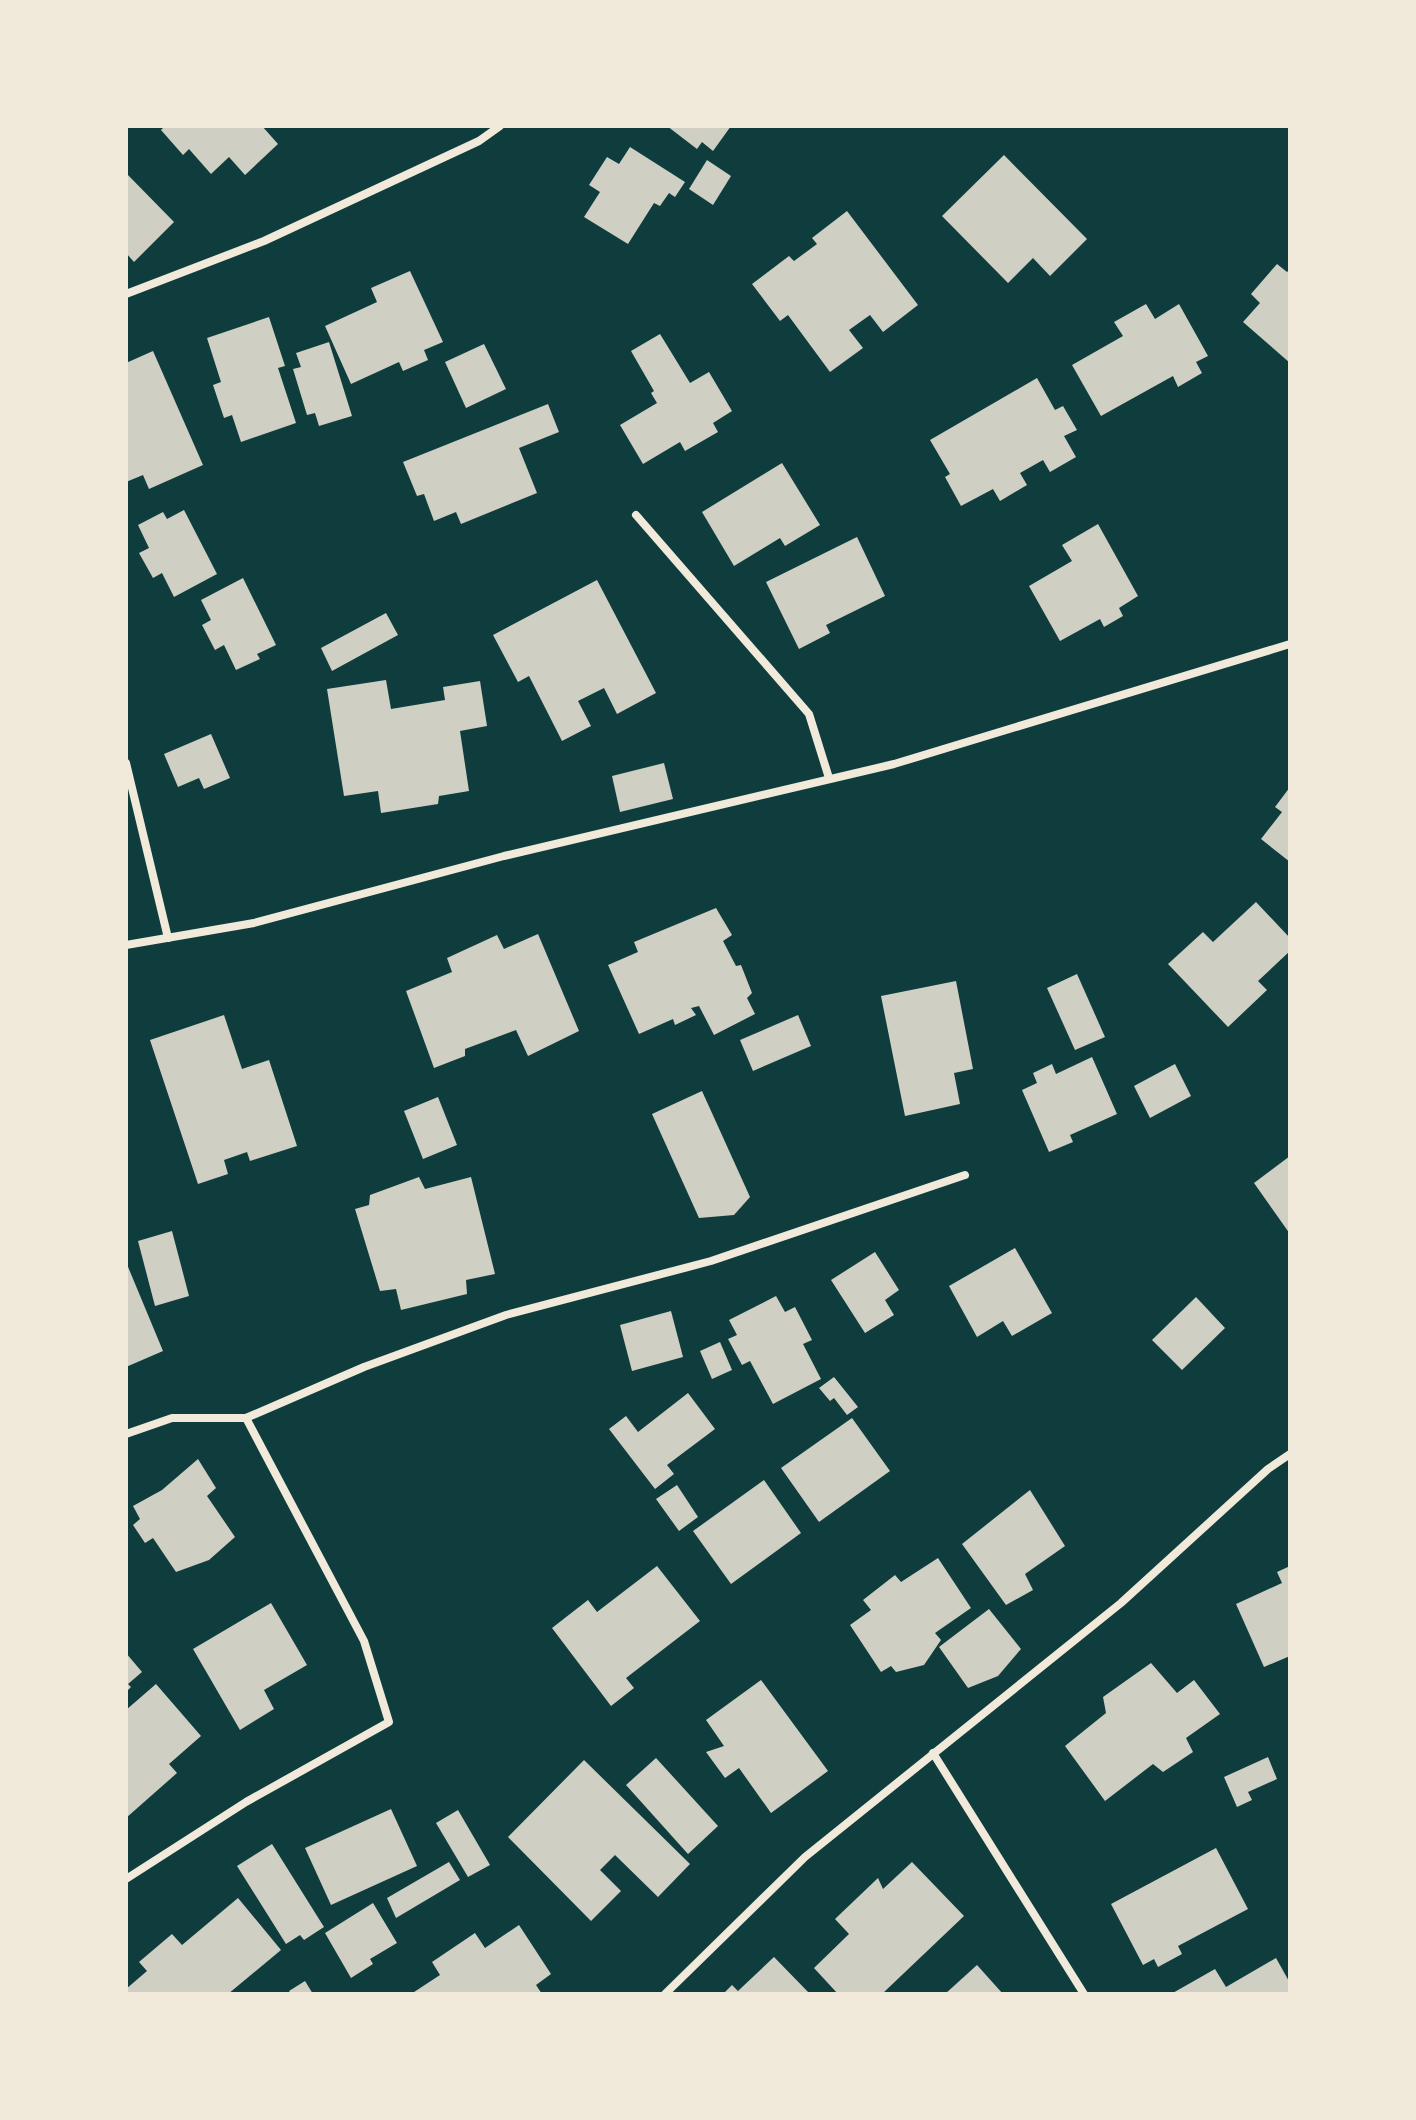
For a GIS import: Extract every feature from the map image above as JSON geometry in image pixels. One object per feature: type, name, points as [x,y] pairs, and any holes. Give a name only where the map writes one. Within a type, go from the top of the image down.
[{"type":"street","points":[[126,294],[264,241],[479,141],[500,126]]},
{"type":"street","points":[[636,515],[809,714],[829,778]]},
{"type":"street","points":[[126,945],[254,923],[504,856],[989,738],[1290,644]]},
{"type":"street","points":[[126,763],[168,938]]},
{"type":"street","points":[[126,1434],[172,1418],[246,1418],[364,1367],[506,1315],[711,1261],[965,1175]]},
{"type":"street","points":[[126,1879],[246,1802],[389,1722],[364,1641],[246,1418]]},
{"type":"street","points":[[665,1994],[805,1857],[1121,1603],[1268,1469],[1290,1454]]},
{"type":"street","points":[[933,1753],[1084,1994]]},
{"type":"building","points":[[165,126],[262,126],[278,144],[245,175],[229,157],[211,174],[189,149],[183,155],[161,130]]},
{"type":"building","points":[[667,126],[731,126],[713,151],[702,142],[697,149]]},
{"type":"building","points":[[630,147],[685,182],[675,197],[669,193],[660,206],[654,203],[628,244],[584,217],[600,192],[589,185],[607,157],[619,164]]},
{"type":"building","points":[[1004,155],[1087,239],[1050,276],[1033,258],[1008,283],[942,216]]},
{"type":"building","points":[[707,160],[731,176],[713,205],[689,189]]},
{"type":"building","points":[[126,173],[174,222],[134,262],[126,253]]},
{"type":"building","points":[[847,211],[918,305],[883,332],[870,315],[849,330],[863,348],[830,372],[788,315],[780,321],[752,284],[789,256],[794,261],[817,244],[812,238]]},
{"type":"building","points":[[1277,264],[1287,272],[1290,269],[1290,363],[1243,322],[1260,303],[1251,294]]},
{"type":"building","points":[[410,271],[443,342],[424,350],[428,360],[403,371],[399,362],[351,384],[325,326],[377,302],[371,288]]},
{"type":"building","points":[[1146,304],[1155,319],[1179,304],[1208,356],[1196,362],[1202,373],[1178,387],[1173,376],[1101,416],[1072,365],[1123,336],[1114,322]]},
{"type":"building","points":[[269,317],[285,366],[278,368],[296,423],[241,442],[232,415],[224,418],[213,385],[221,382],[207,338]]},
{"type":"building","points":[[660,334],[690,383],[709,372],[732,411],[713,423],[718,432],[685,451],[680,442],[643,464],[620,425],[657,403],[651,393],[654,391],[631,351]]},
{"type":"building","points":[[329,342],[352,416],[319,426],[315,413],[307,415],[293,369],[301,367],[296,353]]},
{"type":"building","points":[[484,344],[506,389],[466,408],[445,362]]},
{"type":"building","points":[[153,351],[203,465],[149,489],[143,475],[126,482],[126,363]]},
{"type":"building","points":[[1037,378],[1055,410],[1063,406],[1077,430],[1064,436],[1076,457],[1050,472],[1043,460],[1020,473],[1027,485],[1000,501],[993,489],[961,506],[945,477],[950,474],[930,440]]},
{"type":"building","points":[[548,404],[559,432],[519,448],[537,493],[461,524],[456,512],[434,521],[424,494],[417,496],[403,462]]},
{"type":"building","points":[[782,463],[820,525],[785,546],[780,538],[734,566],[702,512]]},
{"type":"building","points":[[184,510],[217,574],[174,597],[162,573],[153,578],[139,553],[149,548],[138,525],[163,512],[167,519]]},
{"type":"building","points":[[1098,524],[1138,596],[1119,608],[1123,616],[1104,627],[1100,619],[1060,641],[1029,586],[1072,561],[1062,545]]},
{"type":"building","points":[[857,537],[885,596],[826,625],[830,633],[799,649],[766,582]]},
{"type":"building","points":[[243,578],[276,645],[257,654],[260,659],[236,670],[224,645],[215,650],[202,625],[211,620],[201,600]]},
{"type":"building","points":[[597,580],[656,693],[617,714],[604,688],[578,701],[591,726],[562,741],[529,676],[518,682],[493,635]]},
{"type":"building","points":[[386,613],[398,635],[332,671],[321,648]]},
{"type":"building","points":[[386,680],[391,709],[445,700],[443,687],[480,681],[487,726],[460,731],[469,791],[439,796],[438,804],[381,813],[378,791],[344,796],[327,689]]},
{"type":"building","points":[[211,734],[230,778],[204,789],[199,778],[178,787],[164,754]]},
{"type":"building","points":[[664,763],[673,799],[620,812],[612,776]]},
{"type":"building","points":[[1290,787],[1290,862],[1261,839],[1282,812],[1275,807]]},
{"type":"building","points":[[1256,902],[1290,938],[1290,951],[1258,981],[1267,990],[1228,1027],[1168,964],[1203,932],[1213,942]]},
{"type":"building","points":[[716,908],[732,935],[723,941],[736,966],[741,965],[752,993],[747,998],[755,1014],[714,1035],[699,1006],[691,1008],[696,1015],[675,1025],[673,1019],[639,1034],[608,965],[638,952],[634,942]]},
{"type":"building","points":[[538,934],[579,1031],[528,1056],[516,1030],[465,1049],[465,1056],[434,1068],[406,991],[452,972],[447,958],[497,935],[504,949]]},
{"type":"building","points":[[1077,974],[1105,1037],[1075,1050],[1047,988]]},
{"type":"building","points":[[956,981],[973,1069],[954,1073],[960,1104],[905,1116],[881,996]]},
{"type":"building","points":[[224,1015],[242,1069],[269,1060],[297,1146],[250,1161],[247,1152],[224,1160],[228,1174],[198,1184],[150,1040]]},
{"type":"building","points":[[798,1015],[811,1046],[753,1071],[740,1040]]},
{"type":"building","points":[[1092,1057],[1117,1114],[1070,1135],[1073,1142],[1049,1152],[1022,1090],[1037,1083],[1033,1073],[1052,1064],[1056,1074]]},
{"type":"building","points":[[1175,1064],[1191,1096],[1150,1118],[1134,1086]]},
{"type":"building","points":[[702,1091],[750,1197],[734,1215],[699,1218],[652,1114]]},
{"type":"building","points":[[438,1097],[457,1145],[423,1159],[404,1111]]},
{"type":"building","points":[[1290,1156],[1290,1234],[1254,1183]]},
{"type":"building","points":[[419,1177],[425,1189],[471,1177],[495,1274],[466,1280],[467,1294],[401,1310],[396,1289],[380,1291],[355,1209],[369,1205],[370,1195]]},
{"type":"building","points":[[172,1231],[189,1296],[155,1306],[138,1241]]},
{"type":"building","points":[[1015,1248],[1052,1313],[1012,1336],[1003,1321],[977,1337],[949,1286]]},
{"type":"building","points":[[875,1252],[899,1290],[885,1300],[894,1315],[865,1333],[831,1280]]},
{"type":"building","points":[[126,1262],[163,1351],[126,1367]]},
{"type":"building","points":[[776,1296],[785,1312],[795,1307],[812,1340],[803,1344],[821,1379],[773,1404],[750,1361],[742,1365],[728,1339],[737,1335],[729,1320]]},
{"type":"building","points":[[1196,1297],[1225,1328],[1182,1370],[1152,1340]]},
{"type":"building","points":[[671,1311],[683,1357],[632,1371],[620,1325]]},
{"type":"building","points":[[720,1342],[732,1370],[712,1379],[700,1351]]},
{"type":"building","points":[[834,1377],[858,1407],[847,1415],[834,1398],[830,1401],[819,1388]]},
{"type":"building","points":[[688,1393],[715,1429],[667,1465],[674,1474],[655,1489],[609,1429],[626,1416],[638,1432]]},
{"type":"building","points":[[852,1418],[890,1471],[819,1522],[781,1468]]},
{"type":"building","points":[[198,1459],[216,1488],[207,1496],[235,1537],[209,1560],[176,1572],[153,1538],[145,1543],[133,1525],[140,1519],[133,1506],[162,1490]]},
{"type":"building","points":[[764,1480],[801,1533],[731,1584],[693,1531]]},
{"type":"building","points":[[677,1485],[698,1517],[679,1531],[656,1499]]},
{"type":"building","points":[[1030,1490],[1065,1546],[1025,1574],[1033,1590],[1006,1605],[962,1544]]},
{"type":"building","points":[[938,1558],[971,1608],[935,1633],[941,1640],[924,1665],[896,1672],[891,1666],[881,1672],[850,1625],[871,1610],[863,1600],[895,1575],[901,1582]]},
{"type":"building","points":[[657,1566],[700,1621],[626,1678],[634,1688],[611,1706],[552,1628],[588,1600],[597,1612]]},
{"type":"building","points":[[1290,1566],[1290,1656],[1264,1667],[1236,1604],[1282,1583],[1277,1572]]},
{"type":"building","points":[[271,1603],[307,1665],[264,1690],[274,1709],[240,1730],[193,1649]]},
{"type":"building","points":[[989,1609],[1021,1649],[998,1676],[968,1688],[939,1647]]},
{"type":"building","points":[[126,1653],[142,1672],[128,1684],[131,1687],[126,1692]]},
{"type":"building","points":[[1151,1663],[1177,1693],[1194,1680],[1220,1714],[1186,1738],[1193,1752],[1163,1772],[1153,1764],[1105,1801],[1065,1746],[1106,1713],[1103,1697]]},
{"type":"building","points":[[761,1680],[828,1771],[771,1813],[739,1768],[725,1778],[706,1752],[724,1746],[706,1720]]},
{"type":"building","points":[[156,1684],[201,1736],[169,1764],[177,1773],[126,1818],[126,1710]]},
{"type":"building","points":[[1268,1757],[1277,1779],[1248,1792],[1252,1800],[1237,1807],[1224,1777]]},
{"type":"building","points":[[656,1758],[718,1826],[688,1854],[626,1785]]},
{"type":"building","points":[[584,1760],[690,1864],[658,1897],[615,1855],[600,1870],[621,1891],[591,1921],[508,1837]]},
{"type":"building","points":[[391,1809],[417,1866],[331,1905],[305,1848]]},
{"type":"building","points":[[458,1810],[490,1865],[468,1877],[436,1823]]},
{"type":"building","points":[[272,1844],[324,1927],[304,1940],[300,1935],[286,1944],[237,1866]]},
{"type":"building","points":[[1216,1848],[1248,1909],[1178,1946],[1182,1954],[1158,1967],[1154,1959],[1143,1965],[1111,1904]]},
{"type":"building","points":[[449,1862],[460,1880],[396,1918],[387,1898]]},
{"type":"building","points":[[912,1862],[964,1916],[882,1994],[838,1994],[814,1968],[849,1934],[835,1919],[878,1878],[883,1889]]},
{"type":"building","points":[[238,1898],[281,1950],[228,1994],[126,1994],[126,1989],[147,1971],[139,1962],[172,1934],[182,1945]]},
{"type":"building","points":[[373,1903],[397,1943],[370,1959],[373,1964],[351,1978],[325,1933]]},
{"type":"building","points":[[519,1925],[551,1974],[536,1985],[542,1994],[411,1994],[440,1975],[432,1962],[475,1933],[485,1948]]},
{"type":"building","points":[[774,1957],[810,1994],[723,1994],[732,1985],[738,1991]]},
{"type":"building","points":[[1276,1958],[1290,1983],[1290,1994],[1171,1994],[1215,1969],[1226,1987]]},
{"type":"building","points":[[977,1965],[1003,1994],[945,1994]]},
{"type":"building","points":[[305,1981],[313,1994],[291,1994],[289,1991]]}]
